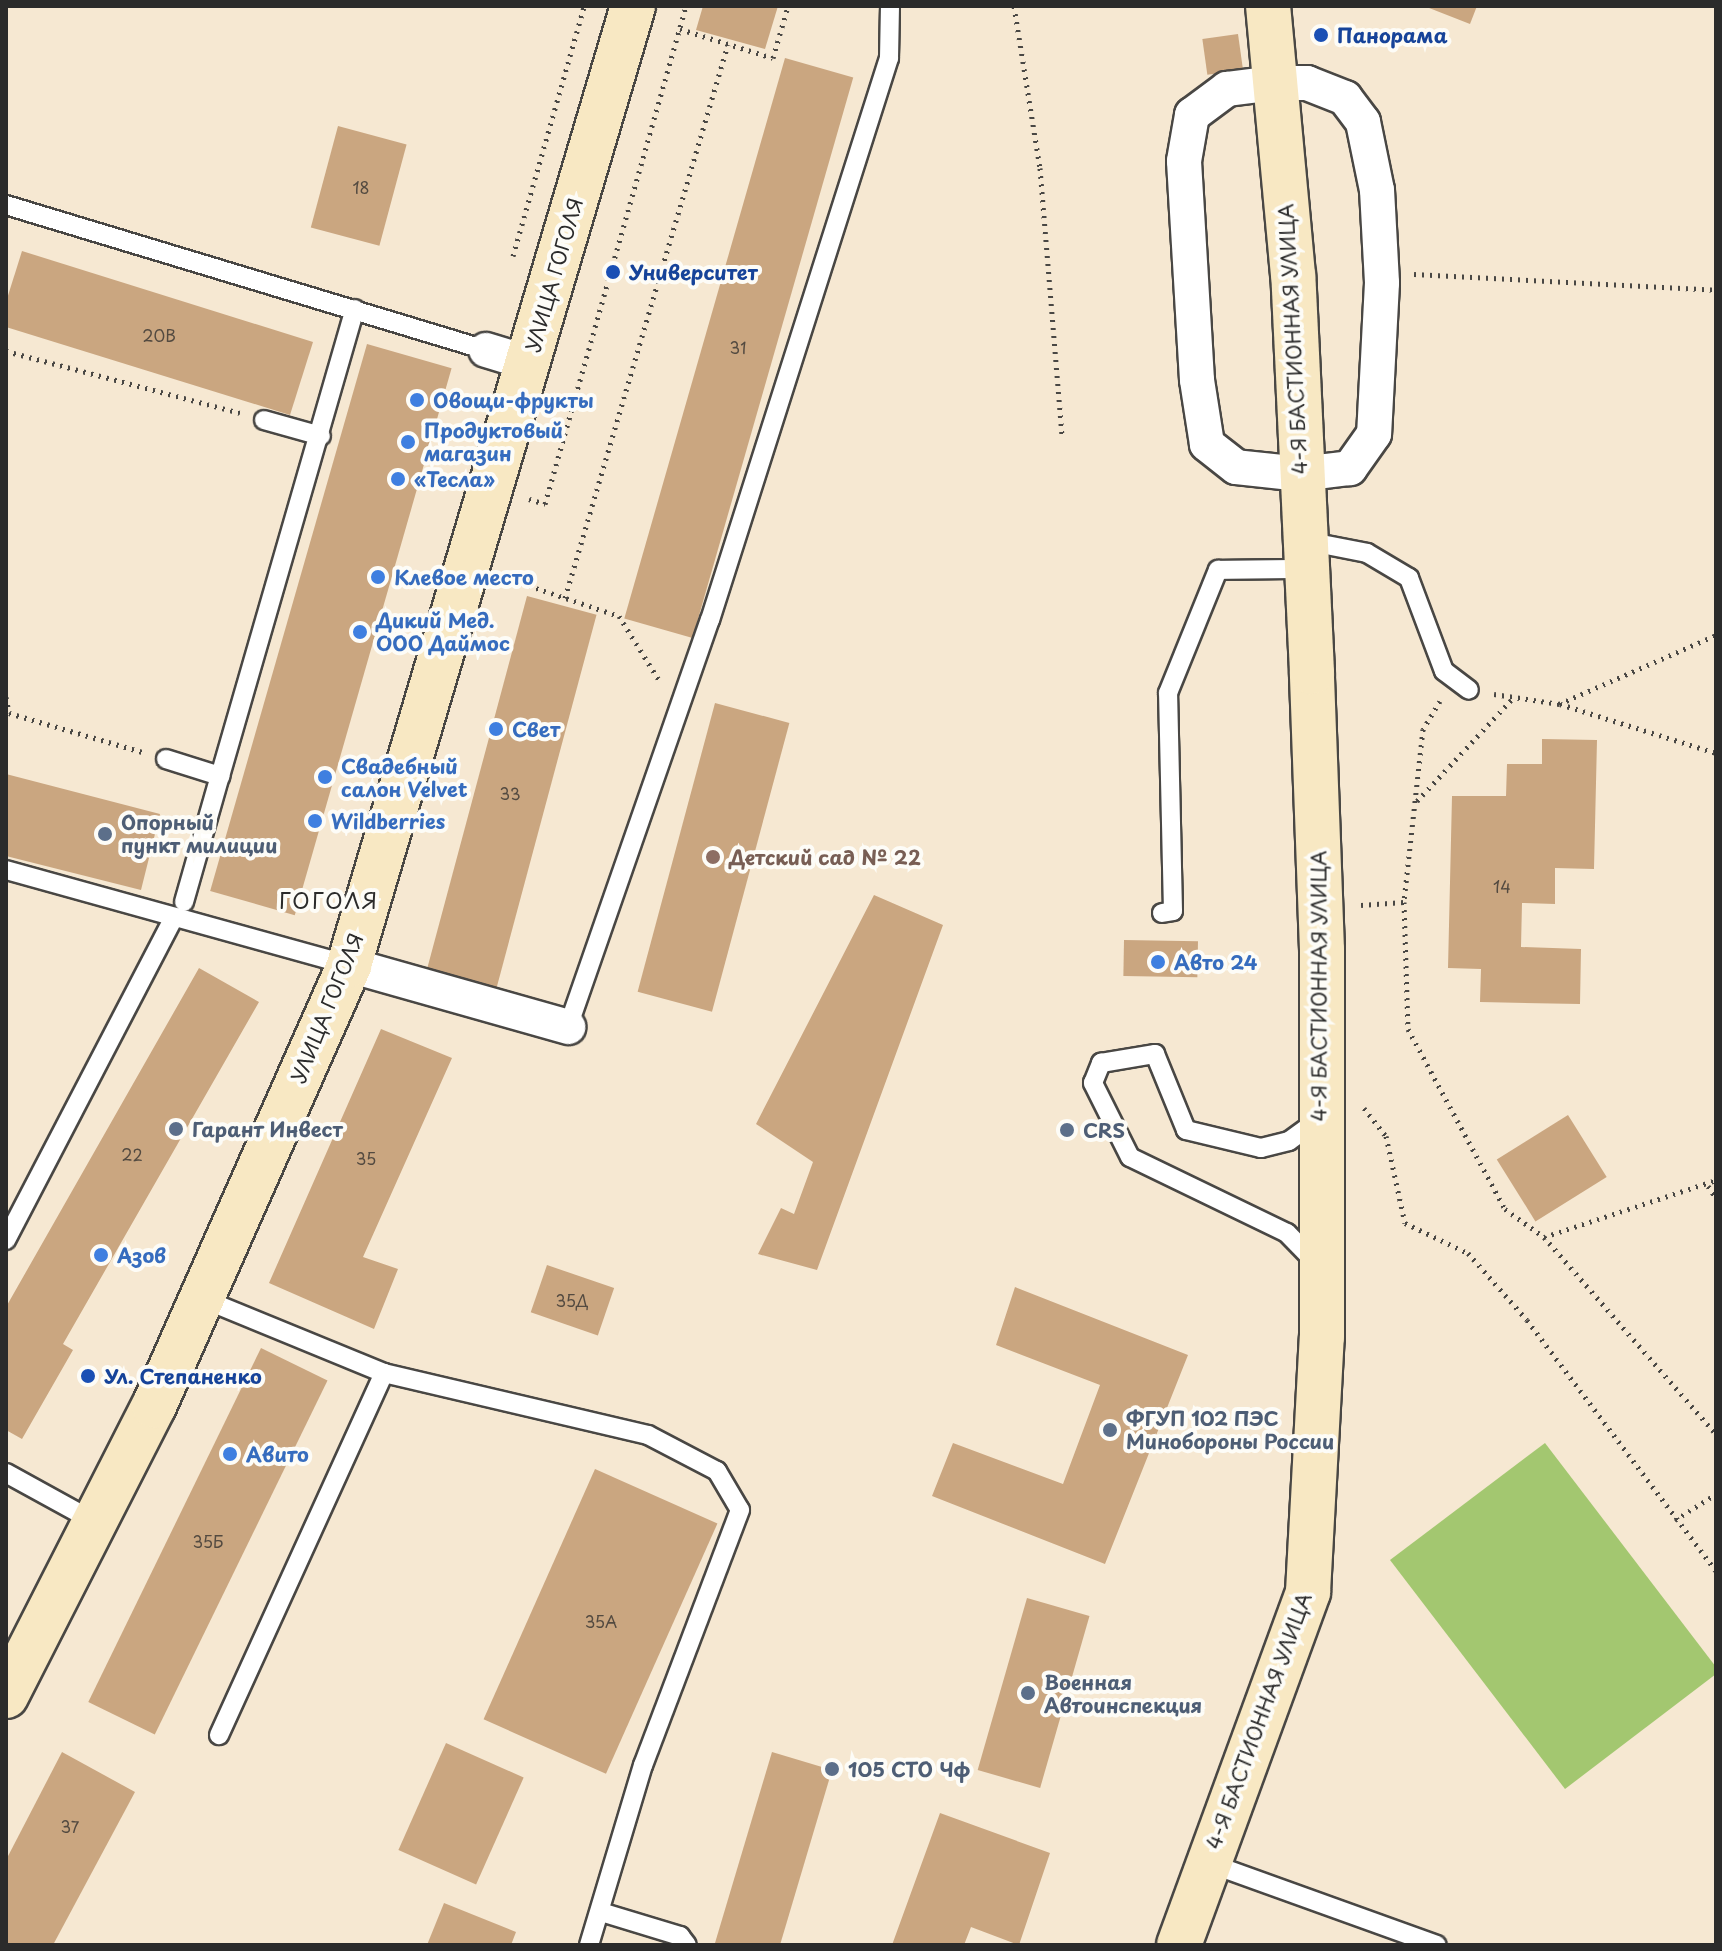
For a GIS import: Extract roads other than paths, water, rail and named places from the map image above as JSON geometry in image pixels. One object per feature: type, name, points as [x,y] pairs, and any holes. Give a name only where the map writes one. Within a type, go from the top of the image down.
[{"type":"main road","name":"УЛИЦА ГОГОЛЯ","points":[[6,1696],[98,1524],[349,965],[633,6]]},
{"type":"main road","name":"4-Я БАСТИОННАЯ УЛИЦА","points":[[1179,1945],[1308,1592],[1321,1269],[1322,950],[1293,275],[1268,6]]},
{"type":"street","points":[[1275,83],[1307,83],[1345,98],[1363,122],[1377,190],[1382,283],[1374,434],[1350,468],[1301,474],[1236,467],[1207,444],[1190,277],[1184,161],[1192,115],[1227,89],[1275,83]]},
{"type":"street","points":[[486,350],[529,363]]},
{"type":"street","points":[[349,965],[568,1027]]},
{"type":"lane","points":[[568,1027],[678,710],[889,58],[890,6]]},
{"type":"lane","points":[[6,205],[486,350]]},
{"type":"lane","points":[[6,1240],[179,910],[321,436],[355,309]]},
{"type":"lane","points":[[264,420],[321,436]]},
{"type":"lane","points":[[1162,913],[1173,911],[1168,693],[1218,570],[1304,555],[1367,553],[1409,578],[1444,671],[1469,690]]},
{"type":"lane","points":[[166,759],[220,776]]},
{"type":"lane","points":[[6,870],[179,910],[349,965]]},
{"type":"lane","points":[[1320,1118],[1289,1141],[1261,1148],[1186,1130],[1155,1054],[1101,1063],[1093,1083],[1130,1157],[1287,1233],[1321,1269]]},
{"type":"lane","points":[[201,1298],[384,1373],[648,1435],[717,1471],[740,1510],[643,1765],[589,1945]]},
{"type":"lane","points":[[219,1735],[384,1373]]},
{"type":"lane","points":[[6,1473],[98,1524]]},
{"type":"lane","points":[[1209,1863],[1437,1945]]},
{"type":"lane","points":[[601,1912],[680,1936],[687,1945]]},
{"type":"place","name":"Панорама","points":[[1321,35]]},
{"type":"place","name":"Университет","points":[[613,272]]},
{"type":"place","name":"Овощи-фрукты","points":[[417,400]]},
{"type":"place","name":"Продуктовый магазин","points":[[408,442]]},
{"type":"place","name":"«Тесла»","points":[[398,479]]},
{"type":"place","name":"Клевое место","points":[[378,577]]},
{"type":"place","name":"Дикий Мед. ООО Даймос","points":[[360,632]]},
{"type":"place","name":"Свет","points":[[496,729]]},
{"type":"place","name":"Свадебный салон Velvet","points":[[325,777]]},
{"type":"place","name":"Wildberries","points":[[315,821]]},
{"type":"place","name":"Опорный пункт милиции","points":[[105,834]]},
{"type":"place","name":"Детский сад № 22","points":[[713,857]]},
{"type":"place","name":"Авто 24","points":[[1158,962]]},
{"type":"place","name":"Гарант Инвест","points":[[176,1129]]},
{"type":"place","name":"CRS","points":[[1067,1130]]},
{"type":"place","name":"Азов","points":[[101,1255]]},
{"type":"place","name":"Ул. Степаненко","points":[[88,1376]]},
{"type":"place","name":"ФГУП 102 ПЭС Минобороны России","points":[[1110,1430]]},
{"type":"place","name":"Авито","points":[[230,1454]]},
{"type":"place","name":"Военная Автоинспекция","points":[[1028,1693]]},
{"type":"place","name":"105 СТО Чф","points":[[832,1769]]},
{"type":"district","name":"ГОГОЛЯ","points":[[329,900]]}]
